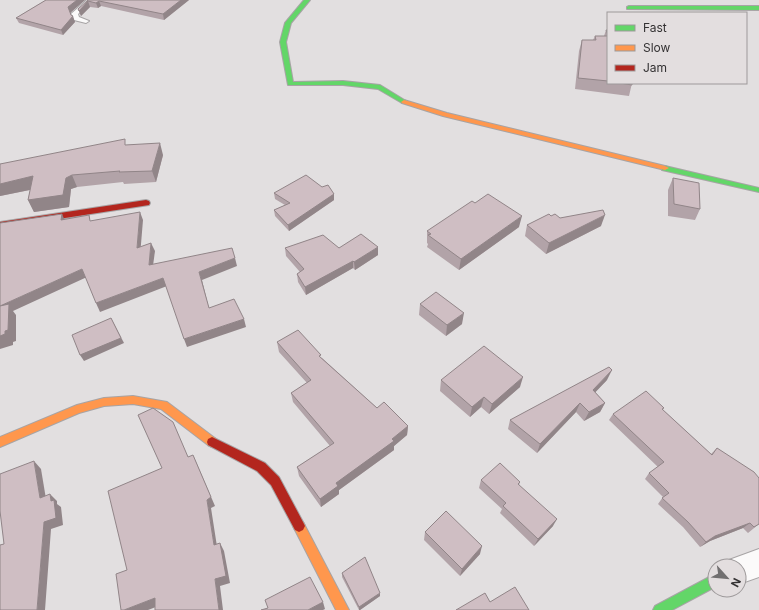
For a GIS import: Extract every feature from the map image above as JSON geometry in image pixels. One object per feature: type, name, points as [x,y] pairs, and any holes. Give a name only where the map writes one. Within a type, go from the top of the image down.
[{"type":"street","points":[[307,0],[288,23],[283,42],[290,84],[343,83],[380,87],[408,104],[445,115],[759,190]]},
{"type":"street","points":[[630,8],[759,8]]},
{"type":"street","points":[[0,225],[146,203]]},
{"type":"street","points":[[0,442],[77,409],[104,402],[133,400],[163,405],[219,447],[261,467],[275,481],[343,610]]},
{"type":"street","points":[[747,567],[759,563]]},
{"type":"street","points":[[659,610],[707,584]]},
{"type":"lane","points":[[86,21],[76,19],[74,14],[91,0]]},
{"type":"building","points":[[46,0],[77,0],[68,7],[71,15],[73,16],[61,30],[16,18]]},
{"type":"building","points":[[88,0],[181,0],[163,14],[99,1],[96,3],[88,1],[79,11],[78,9]]},
{"type":"building","points":[[595,36],[607,36],[607,81],[578,78],[582,40],[596,40]]},
{"type":"building","points":[[125,139],[125,145],[160,143],[152,171],[119,172],[120,171],[72,175],[66,178],[63,195],[28,200],[33,176],[0,184],[0,164]]},
{"type":"building","points":[[306,175],[322,187],[328,185],[334,194],[288,225],[274,210],[290,203],[274,193]]},
{"type":"building","points":[[673,178],[699,183],[700,209],[674,204]]},
{"type":"building","points":[[488,194],[522,216],[461,259],[428,235],[431,234],[427,231],[472,201],[475,203]]},
{"type":"building","points":[[603,210],[605,215],[549,243],[527,225],[549,214],[551,216],[555,214],[560,218]]},
{"type":"building","points":[[140,212],[137,248],[151,243],[149,265],[232,248],[235,258],[199,272],[209,308],[234,299],[244,319],[184,339],[163,278],[96,303],[82,269],[0,306],[0,223],[62,214],[61,220],[89,215],[90,221]]},
{"type":"building","points":[[361,234],[378,247],[354,262],[353,261],[305,287],[297,274],[304,269],[285,248],[323,235],[339,248]]},
{"type":"building","points":[[436,292],[464,313],[447,325],[420,304]]},
{"type":"building","points":[[9,304],[8,330],[5,331],[5,334],[0,336],[0,306]]},
{"type":"building","points":[[111,318],[121,338],[80,355],[72,335]]},
{"type":"building","points":[[298,330],[321,355],[319,356],[377,408],[384,402],[408,426],[392,439],[394,441],[336,483],[338,486],[320,499],[297,467],[334,443],[291,393],[311,380],[277,342]]},
{"type":"building","points":[[484,346],[523,377],[492,404],[484,397],[472,407],[441,380]]},
{"type":"building","points":[[609,367],[612,370],[593,390],[605,403],[589,412],[580,403],[540,444],[510,420]]},
{"type":"building","points":[[646,391],[664,408],[662,409],[712,455],[717,448],[754,472],[759,478],[759,524],[754,527],[750,523],[715,536],[706,542],[688,522],[662,498],[669,493],[649,473],[664,462],[613,414]]},
{"type":"building","points":[[153,408],[173,422],[188,457],[193,455],[211,497],[207,500],[214,545],[220,543],[226,576],[215,579],[219,610],[155,610],[155,598],[121,610],[116,574],[127,570],[108,491],[162,468],[138,415]]},
{"type":"building","points":[[34,461],[40,498],[50,494],[51,501],[54,500],[56,518],[44,522],[37,610],[0,610],[0,545],[4,544],[0,511],[0,474]]},
{"type":"building","points":[[500,463],[520,482],[518,484],[557,519],[538,539],[503,506],[506,503],[481,480]]},
{"type":"building","points":[[446,511],[482,546],[462,569],[425,532]]},
{"type":"building","points":[[365,557],[380,593],[359,607],[342,573]]},
{"type":"building","points":[[310,577],[323,602],[308,610],[261,610],[268,608],[265,600]]},
{"type":"building","points":[[515,587],[529,610],[456,610],[485,593],[490,602]]},
{"type":"traffic: fast","points":[[307,0],[288,23],[283,42],[290,84],[343,83],[380,87],[404,102]]},
{"type":"traffic: fast","points":[[629,8],[759,8]]},
{"type":"traffic: fast","points":[[665,168],[759,190]]},
{"type":"traffic: fast","points":[[659,610],[707,584]]},
{"type":"traffic: slow","points":[[404,102],[445,115],[665,168]]},
{"type":"traffic: slow","points":[[0,442],[77,409],[104,402],[133,400],[163,405],[212,442]]},
{"type":"traffic: slow","points":[[299,526],[343,610]]},
{"type":"traffic: jam","points":[[0,225],[146,203]]},
{"type":"traffic: jam","points":[[212,442],[261,467],[275,481],[299,526]]}]
